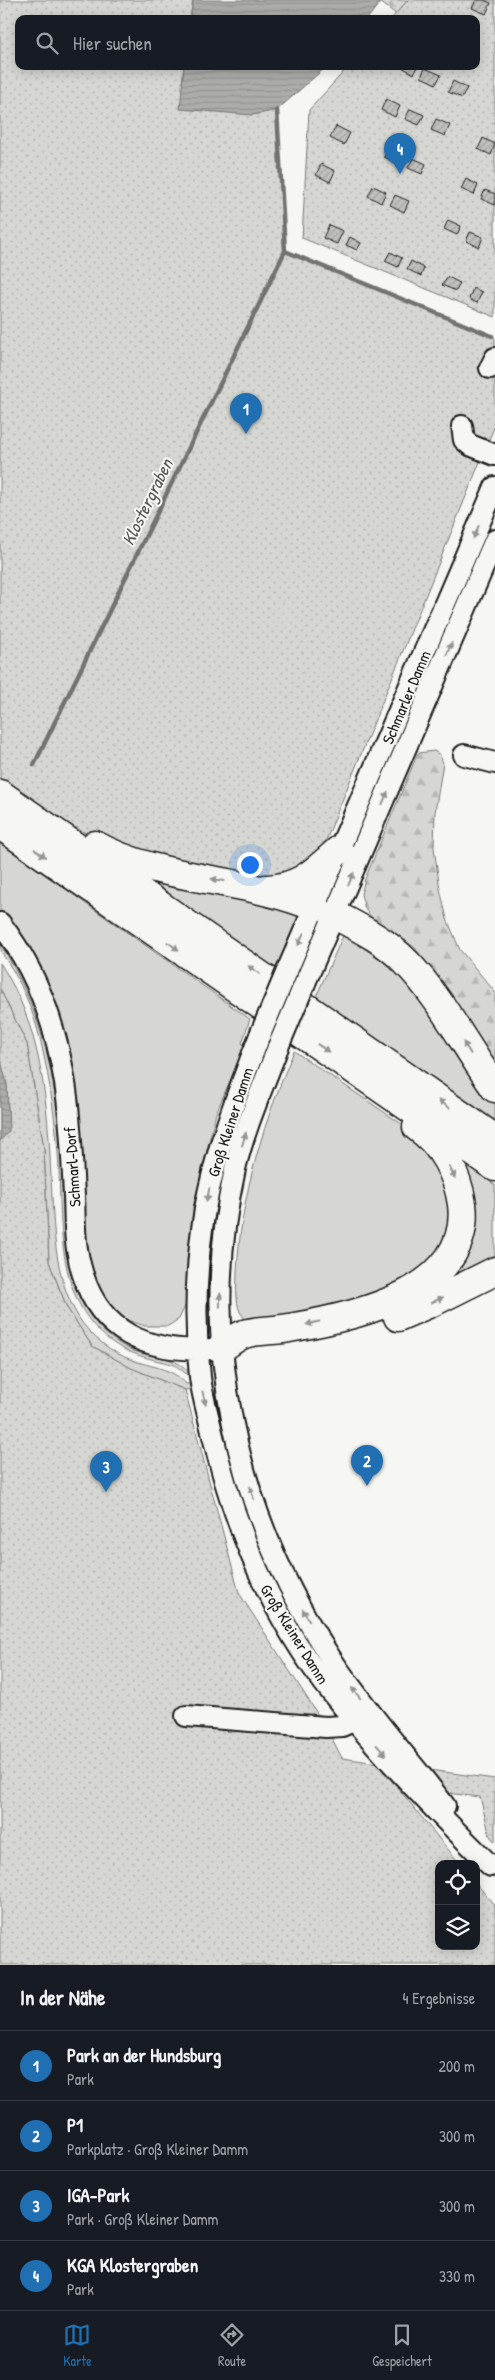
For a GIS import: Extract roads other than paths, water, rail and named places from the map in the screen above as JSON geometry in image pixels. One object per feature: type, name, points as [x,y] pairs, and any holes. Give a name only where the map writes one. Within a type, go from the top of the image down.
[{"type":"highway","points":[[0,794],[31,803],[84,839],[112,854],[137,863],[266,889],[325,911],[377,938],[405,961],[438,1002],[495,1088]]},
{"type":"highway","points":[[0,794],[495,1139]]},
{"type":"highway","points":[[0,825],[495,1168]]},
{"type":"highway","points":[[266,889],[284,888],[298,884],[339,850]]},
{"type":"highway","points":[[210,1349],[243,1334],[289,1328],[340,1317],[406,1294],[423,1285],[439,1273],[458,1242],[462,1225],[460,1195],[455,1176],[442,1152],[423,1131],[376,1098],[361,1074]]},
{"type":"highway","points":[[210,1349],[245,1352],[294,1345],[361,1329],[435,1301],[495,1271]]},
{"type":"street","points":[[462,426],[464,440],[470,446],[495,455]]},
{"type":"street","name":"Schmarler Damm","points":[[325,911],[339,850],[495,487]]},
{"type":"street","name":"Schmarler Damm","points":[[325,911],[495,540]]},
{"type":"street","points":[[464,755],[495,763]]},
{"type":"street","name":"Groß Kleiner Damm","points":[[325,911],[321,947],[278,1047],[249,1123],[236,1168],[210,1349],[200,1379],[220,1466],[239,1529],[264,1585],[307,1657],[335,1697],[420,1796],[493,1869]]},
{"type":"street","name":"Groß Kleiner Damm","points":[[325,911],[287,971],[260,1034],[222,1137],[205,1210],[196,1305],[210,1349],[226,1385],[240,1451],[267,1540],[291,1589],[349,1685],[493,1869]]},
{"type":"street","name":"Schmarl-Dorf","points":[[0,923],[23,958],[38,988],[59,1052],[65,1083],[70,1131],[77,1248],[82,1271],[90,1293],[111,1324],[138,1341],[168,1349],[210,1349]]},
{"type":"street","points":[[307,1657],[319,1638]]},
{"type":"street","points":[[186,1716],[326,1727],[342,1726],[355,1720]]},
{"type":"waterway","name":"Klostergraben","points":[[34,765],[285,251],[277,110]]},
{"type":"waterway","points":[[285,251],[492,336]]},
{"type":"place","name":"KGA Klostergraben","points":[[400,174]]},
{"type":"place","name":"Park an der Hundsburg","points":[[246,434]]},
{"type":"place","name":"P1","points":[[367,1486]]},
{"type":"place","name":"IGA-Park","points":[[106,1492]]}]
